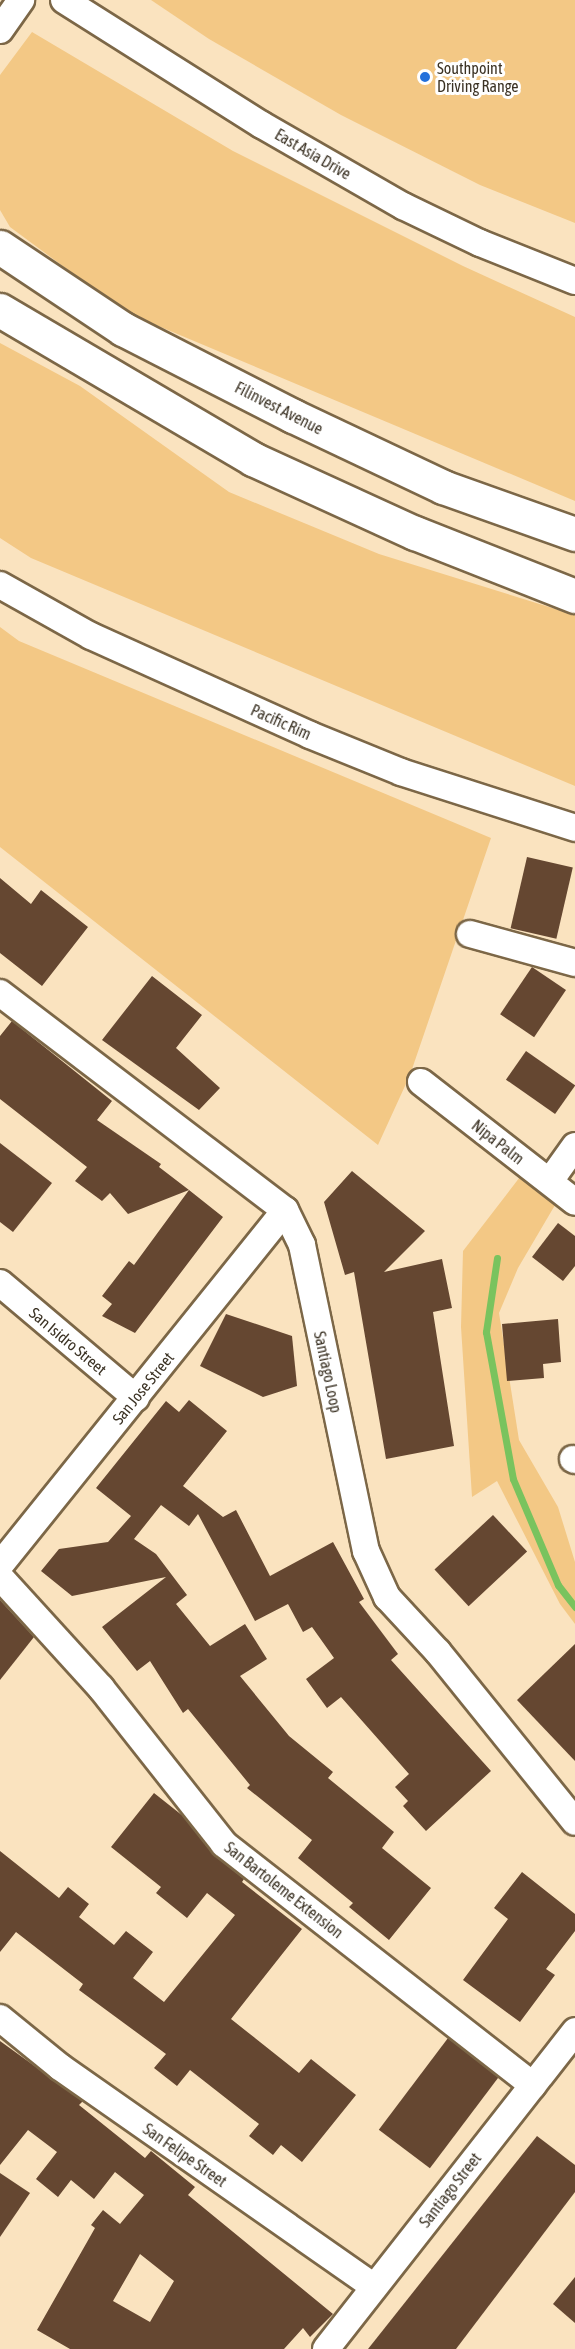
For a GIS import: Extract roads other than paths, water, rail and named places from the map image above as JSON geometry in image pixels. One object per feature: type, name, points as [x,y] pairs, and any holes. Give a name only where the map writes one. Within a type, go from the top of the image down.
[{"type":"main road","name":"Filinvest Avenue","points":[[0,247],[123,328],[293,416],[443,487],[575,534]]},
{"type":"main road","points":[[0,310],[253,459],[415,533],[575,596]]},
{"type":"street","points":[[0,30],[21,0]]},
{"type":"street","name":"East Asia Drive","points":[[64,0],[262,125],[403,206],[480,243],[575,281]]},
{"type":"street","name":"Pacific Rim","points":[[0,585],[102,641],[310,735],[401,772],[575,828]]},
{"type":"street","points":[[470,934],[575,963]]},
{"type":"street","name":"Santiago Loop","points":[[0,993],[285,1210],[302,1245],[366,1551],[387,1597],[438,1652],[575,1822]]},
{"type":"street","name":"Nipa Palm","points":[[421,1082],[575,1202]]},
{"type":"street","points":[[550,1181],[575,1146]]},
{"type":"street","name":"San Jose Street","points":[[0,1565],[285,1210]]},
{"type":"street","name":"San Isidro Street","points":[[0,1283],[136,1398]]},
{"type":"street","name":"San Bartoleme Extension","points":[[0,1577],[101,1688],[224,1844],[533,2085]]},
{"type":"street","name":"San Felipe Street","points":[[0,2018],[60,2067],[374,2287]]},
{"type":"street","name":"Santiago Street","points":[[326,2349],[575,2031]]},
{"type":"waterway","points":[[497,1258],[486,1332],[513,1479],[558,1585],[575,1607]]},
{"type":"place","name":"Southpoint Driving Range","points":[[425,77]]}]
